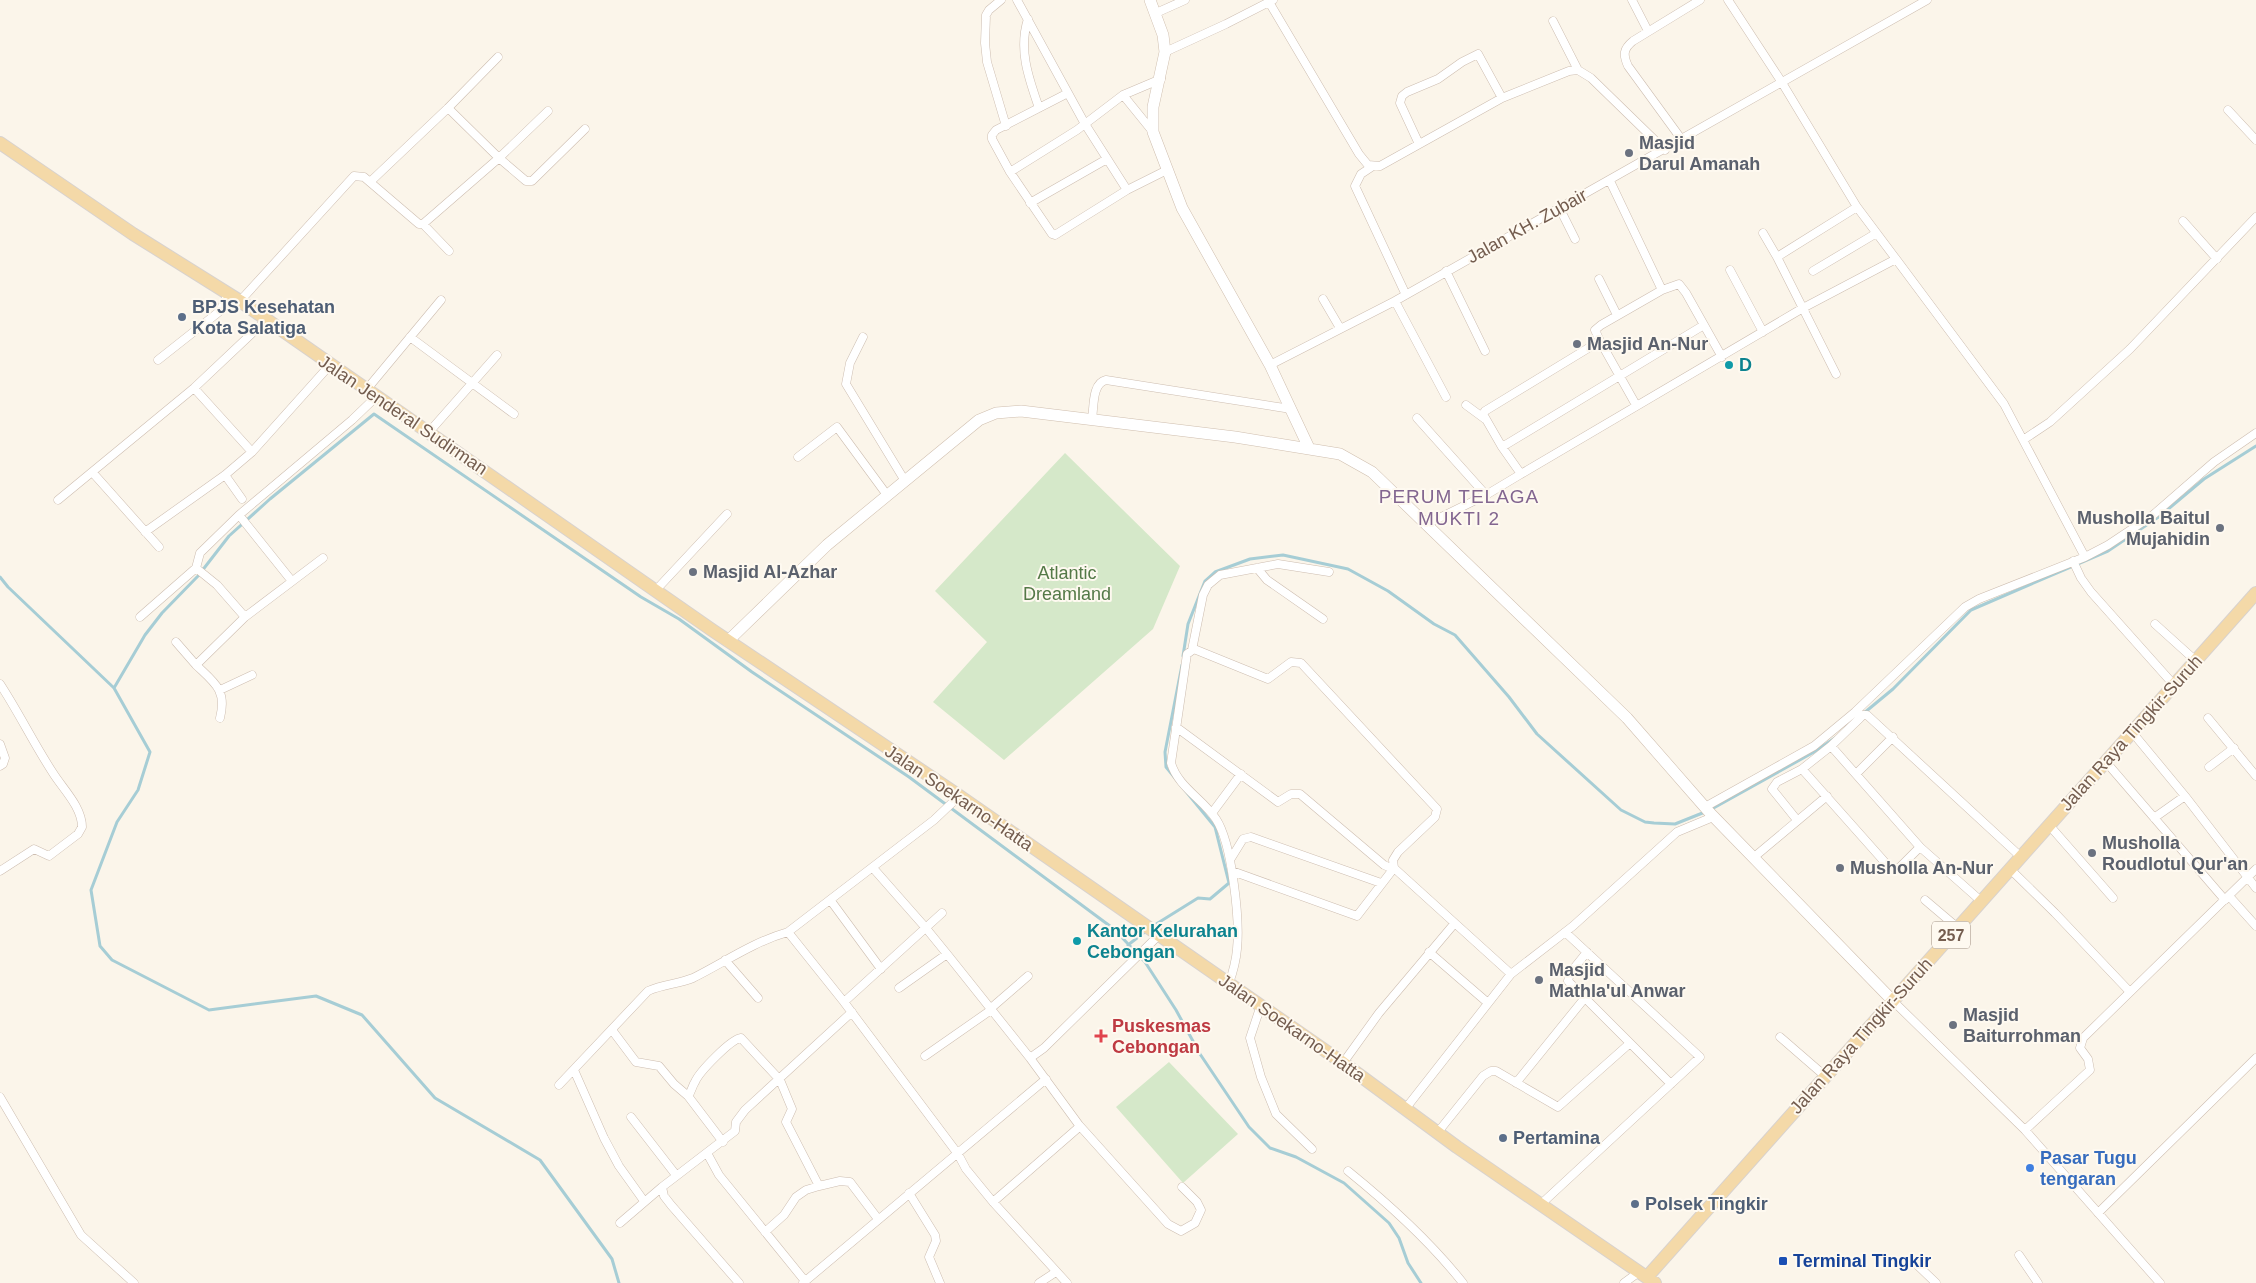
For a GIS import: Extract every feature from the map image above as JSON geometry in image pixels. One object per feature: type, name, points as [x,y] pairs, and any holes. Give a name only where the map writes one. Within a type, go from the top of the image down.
[{"type":"main road","name":"Jalan Jenderal Sudirman","points":[[0,143],[133,234],[228,294],[372,392],[728,641]]},
{"type":"main road","name":"Jalan Raya Tingkir-Suruh","points":[[1647,1277],[2256,593]]},
{"type":"main road","name":"Jalan Soekarno-Hatta","points":[[728,641],[1143,924],[1156,935],[1229,982],[1540,1205],[1647,1277]]},
{"type":"street","points":[[1001,0],[993,5],[986,15],[985,43],[987,62],[1006,126]]},
{"type":"street","points":[[1017,0],[1085,124],[1128,190]]},
{"type":"street","points":[[1150,0],[1163,35],[1165,52],[1161,79],[1153,107],[1153,132]]},
{"type":"street","points":[[1156,13],[1186,0]]},
{"type":"street","points":[[1632,0],[1648,31]]},
{"type":"street","points":[[1682,140],[1624,57],[1627,46],[1700,0]]},
{"type":"street","points":[[1728,0],[1781,81],[1875,234],[1896,259],[2004,404],[2085,557]]},
{"type":"street","name":"Jalan KH. Zubair","points":[[1270,365],[1396,301],[1446,271],[1665,150],[1781,81],[1927,0]]},
{"type":"street","points":[[1165,52],[1271,1],[1359,154],[1365,162],[1373,166],[1380,166],[1502,98],[1569,70],[1578,70]]},
{"type":"street","points":[[1028,19],[1025,29],[1024,59],[1030,84],[1039,108]]},
{"type":"street","points":[[1553,21],[1578,70],[1597,83],[1665,150]]},
{"type":"street","points":[[1419,144],[1400,103],[1402,96],[1407,92],[1438,80],[1462,62],[1478,54],[1502,98]]},
{"type":"street","points":[[370,182],[448,108],[498,57]]},
{"type":"street","points":[[1010,172],[1085,124],[1123,95],[1161,79]]},
{"type":"street","points":[[1068,93],[996,130],[992,139],[1010,172],[1047,230],[1054,235],[1128,190],[1167,170]]},
{"type":"street","points":[[1123,95],[1153,132],[1182,208],[1270,365],[1309,448]]},
{"type":"street","points":[[448,108],[499,158],[526,181],[532,181],[585,129]]},
{"type":"street","points":[[2228,110],[2256,140]]},
{"type":"street","points":[[423,224],[499,158],[548,111]]},
{"type":"street","points":[[1030,203],[1107,159]]},
{"type":"street","points":[[1373,166],[1361,174],[1355,186],[1406,294]]},
{"type":"street","points":[[240,302],[354,176],[364,177],[419,224],[423,224],[450,251]]},
{"type":"street","points":[[1610,181],[1662,290]]},
{"type":"street","points":[[1777,257],[1857,207]]},
{"type":"street","points":[[1560,209],[1575,239]]},
{"type":"street","points":[[2023,440],[2050,422],[2116,362],[2256,217]]},
{"type":"street","points":[[2183,221],[2216,259]]},
{"type":"street","points":[[1763,232],[1836,374]]},
{"type":"street","points":[[1813,271],[1875,234]]},
{"type":"street","points":[[1427,524],[1486,495],[1803,308],[1896,259]]},
{"type":"street","points":[[1730,270],[1763,332]]},
{"type":"street","points":[[1446,271],[1485,351]]},
{"type":"street","points":[[1599,278],[1618,315]]},
{"type":"street","points":[[1636,405],[1595,332],[1596,328],[1662,290],[1680,285],[1722,357]]},
{"type":"street","points":[[158,360],[220,311],[228,294]]},
{"type":"street","points":[[1324,299],[1340,328]]},
{"type":"street","points":[[140,617],[198,570],[200,553],[352,420],[410,338],[441,300]]},
{"type":"street","points":[[1396,301],[1446,397]]},
{"type":"street","points":[[58,500],[194,388],[265,320]]},
{"type":"street","points":[[1502,447],[1618,375],[1704,325]]},
{"type":"street","points":[[863,337],[850,363],[846,384],[905,481]]},
{"type":"street","points":[[410,338],[514,414]]},
{"type":"street","points":[[1521,474],[1485,419],[1484,413],[1488,408],[1600,340]]},
{"type":"street","points":[[429,432],[497,356]]},
{"type":"street","points":[[145,532],[225,475],[252,452],[330,365]]},
{"type":"street","points":[[1092,419],[1096,389],[1100,383],[1106,380],[1291,409]]},
{"type":"street","points":[[194,388],[252,452]]},
{"type":"street","points":[[1466,405],[1485,419]]},
{"type":"street","points":[[728,641],[827,545],[988,415],[1020,411],[1309,448],[1340,454],[1364,467],[1427,524],[1627,718],[1709,812],[1753,858],[1893,1001],[2025,1130],[2160,1283]]},
{"type":"street","points":[[1417,418],[1486,495]]},
{"type":"street","points":[[798,457],[837,427],[887,495]]},
{"type":"street","points":[[1797,820],[1772,789],[1777,782],[1802,769],[1816,751],[1855,712],[1965,607],[1979,599],[2074,565],[2108,545],[2153,515],[2214,462],[2256,433]]},
{"type":"street","points":[[93,472],[159,547]]},
{"type":"street","points":[[225,475],[242,499]]},
{"type":"street","points":[[656,590],[727,514]]},
{"type":"street","points":[[241,518],[291,580]]},
{"type":"street","points":[[196,664],[245,617],[291,580],[323,558]]},
{"type":"street","points":[[1192,650],[1203,595],[1208,585],[1220,575],[1278,564],[1329,572]]},
{"type":"street","points":[[2074,565],[2092,592],[2174,685]]},
{"type":"street","points":[[1257,568],[1267,580],[1323,619]]},
{"type":"street","points":[[198,570],[209,577],[245,617]]},
{"type":"street","points":[[2155,624],[2196,661]]},
{"type":"street","points":[[176,642],[220,690],[223,705],[220,718]]},
{"type":"street","points":[[1229,982],[1235,964],[1238,940],[1230,860],[1222,830],[1212,813],[1178,778],[1172,768],[1170,758],[1187,654],[1192,650],[1200,650],[1268,679],[1291,662],[1301,663],[1436,806],[1437,813],[1435,817],[1396,855],[1393,862],[1394,869]]},
{"type":"street","points":[[220,690],[252,675]]},
{"type":"street","points":[[0,684],[28,727],[52,772],[79,812],[82,826],[78,834],[49,856],[34,849],[0,871]]},
{"type":"street","points":[[1406,1108],[1511,974],[1565,932],[1677,832],[1816,751],[1831,746],[1864,715],[1872,718],[2021,857]]},
{"type":"street","points":[[2208,718],[2256,776]]},
{"type":"street","points":[[1176,727],[1278,802],[1291,794],[1300,794],[1384,865],[1394,869],[1511,974]]},
{"type":"street","points":[[2132,732],[2185,796],[2256,888]]},
{"type":"street","points":[[1856,774],[1893,737]]},
{"type":"street","points":[[0,744],[4,758],[3,764],[0,766]]},
{"type":"street","points":[[1831,746],[1920,847],[1981,901]]},
{"type":"street","points":[[2209,767],[2234,748]]},
{"type":"street","points":[[2106,762],[2227,898],[2256,926]]},
{"type":"street","points":[[1802,769],[1886,865],[1892,869],[1900,868],[1920,847]]},
{"type":"street","points":[[1212,813],[1241,774]]},
{"type":"street","points":[[1753,858],[1827,796]]},
{"type":"street","points":[[2154,818],[2185,796]]},
{"type":"street","points":[[559,1085],[648,991],[662,985],[691,978],[764,939],[788,932],[831,901],[934,820],[956,798]]},
{"type":"street","points":[[2049,825],[2113,898]]},
{"type":"street","points":[[1230,860],[1243,839],[1251,837],[1381,883]]},
{"type":"street","points":[[873,868],[947,954],[1030,1058],[1079,1125],[1168,1224],[1181,1231],[1195,1223],[1202,1210],[1182,1187]]},
{"type":"street","points":[[1232,871],[1357,916],[1381,883],[1394,869]]},
{"type":"street","points":[[2010,869],[2056,913],[2130,992]]},
{"type":"street","points":[[2025,1130],[2090,1070],[2090,1065],[2080,1048],[2083,1038],[2256,869]]},
{"type":"street","points":[[1925,900],[1958,928]]},
{"type":"street","points":[[831,901],[881,969]]},
{"type":"street","points":[[844,1002],[942,913]]},
{"type":"street","points":[[1343,1063],[1379,1012],[1454,924]]},
{"type":"street","points":[[788,932],[852,1012],[958,1154],[966,1169],[993,1202],[1067,1283]]},
{"type":"street","points":[[1540,1205],[1700,1056],[1565,932]]},
{"type":"street","points":[[1030,1058],[1044,1048],[1141,953],[1156,935]]},
{"type":"street","points":[[1429,952],[1488,1004]]},
{"type":"street","points":[[1587,952],[1568,977],[1568,982],[1671,1084]]},
{"type":"street","points":[[899,988],[947,954]]},
{"type":"street","points":[[725,960],[758,998]]},
{"type":"street","points":[[925,1056],[990,1009],[1028,976]]},
{"type":"street","points":[[1516,1083],[1584,999]]},
{"type":"street","points":[[1261,1005],[1250,1038],[1261,1077],[1276,1114],[1312,1149]]},
{"type":"street","points":[[620,1223],[676,1175],[723,1142],[735,1131],[736,1122],[745,1110],[780,1080],[852,1012]]},
{"type":"street","points":[[612,1030],[636,1062],[659,1066],[674,1084],[688,1096],[723,1142]]},
{"type":"street","points":[[1780,1037],[1825,1076]]},
{"type":"street","points":[[688,1096],[693,1089],[694,1082],[708,1065],[737,1038],[741,1038],[780,1080],[792,1109],[786,1122],[819,1186]]},
{"type":"street","points":[[1438,1132],[1487,1073],[1495,1070],[1554,1106],[1560,1106],[1630,1044]]},
{"type":"street","points":[[2098,1213],[2256,1058]]},
{"type":"street","points":[[574,1070],[604,1138],[619,1166],[644,1201]]},
{"type":"street","points":[[707,1153],[719,1175],[804,1282],[1046,1079]]},
{"type":"street","points":[[0,1097],[81,1236],[134,1283]]},
{"type":"street","points":[[631,1117],[676,1175]]},
{"type":"street","points":[[993,1202],[1077,1131],[1079,1125]]},
{"type":"street","points":[[1348,1171],[1379,1196],[1431,1245],[1463,1283]]},
{"type":"street","points":[[765,1232],[784,1215],[796,1197],[806,1190],[840,1181],[850,1182],[878,1218]]},
{"type":"street","points":[[662,1187],[664,1196],[739,1283]]},
{"type":"street","points":[[908,1193],[935,1235],[936,1241],[930,1257],[940,1283]]},
{"type":"street","points":[[2019,1255],[2038,1283]]},
{"type":"street","points":[[1912,1260],[1936,1283]]},
{"type":"street","points":[[1039,1283],[1056,1272]]},
{"type":"street","points":[[1624,1283],[1647,1277]]},
{"type":"green space","name":"Atlantic Dreamland","points":[[1065,453],[1180,566],[1153,629],[1004,760],[933,702],[987,642],[935,591]]},
{"type":"green space","points":[[1169,1062],[1238,1134],[1183,1183],[1116,1107]]},
{"type":"waterway","points":[[114,688],[145,635],[162,613],[198,576],[229,536],[270,499],[374,414],[641,597],[679,619],[752,672],[909,777],[1114,929],[1145,962],[1176,1010],[1200,1054],[1249,1127],[1270,1148],[1296,1157],[1344,1183],[1389,1223],[1399,1238],[1408,1263],[1421,1283]]},
{"type":"waterway","points":[[1864,713],[1893,689],[1971,610],[2108,551],[2160,516],[2204,479],[2256,446]]},
{"type":"waterway","points":[[1183,656],[1188,624],[1205,581],[1215,572],[1250,559],[1283,555],[1348,569],[1388,591],[1434,624],[1455,635],[1509,697],[1537,734],[1621,810],[1645,822],[1675,824],[1705,812]]},
{"type":"waterway","points":[[0,577],[8,587],[114,688],[150,752],[138,790],[117,822],[91,890],[100,946],[112,960],[209,1010],[316,996],[362,1015],[435,1098],[540,1160],[612,1259],[619,1283]]},
{"type":"waterway","points":[[1153,926],[1198,898],[1210,899],[1229,883],[1215,827],[1166,767],[1165,752],[1182,665]]},
{"type":"waterway","points":[[1710,810],[1814,752],[1835,738]]},
{"type":"waterway","points":[[1128,945],[1146,931]]},
{"type":"place","name":"Masjid Darul Amanah","points":[[1629,153]]},
{"type":"place","name":"BPJS Kesehatan Kota Salatiga","points":[[182,317]]},
{"type":"place","name":"Masjid An-Nur","points":[[1577,344]]},
{"type":"place","name":"D","points":[[1729,365]]},
{"type":"place","name":"Musholla Baitul Mujahidin","points":[[2220,528]]},
{"type":"place","name":"Masjid Al-Azhar","points":[[693,572]]},
{"type":"place","name":"Musholla Roudlotul Qur'an","points":[[2092,853]]},
{"type":"place","name":"Musholla An-Nur","points":[[1840,868]]},
{"type":"place","name":"Kantor Kelurahan Cebongan","points":[[1077,941]]},
{"type":"place","name":"Masjid Mathla'ul Anwar","points":[[1539,980]]},
{"type":"place","name":"Masjid Baiturrohman","points":[[1953,1025]]},
{"type":"place","name":"Puskesmas Cebongan","points":[[1101,1036]]},
{"type":"place","name":"Pertamina","points":[[1503,1138]]},
{"type":"place","name":"Pasar Tugu tengaran","points":[[2030,1168]]},
{"type":"place","name":"Polsek Tingkir","points":[[1635,1204]]},
{"type":"place","name":"Terminal Tingkir","points":[[1783,1261]]},
{"type":"district","name":"PERUM TELAGA MUKTI 2","points":[[1459,507]]}]
